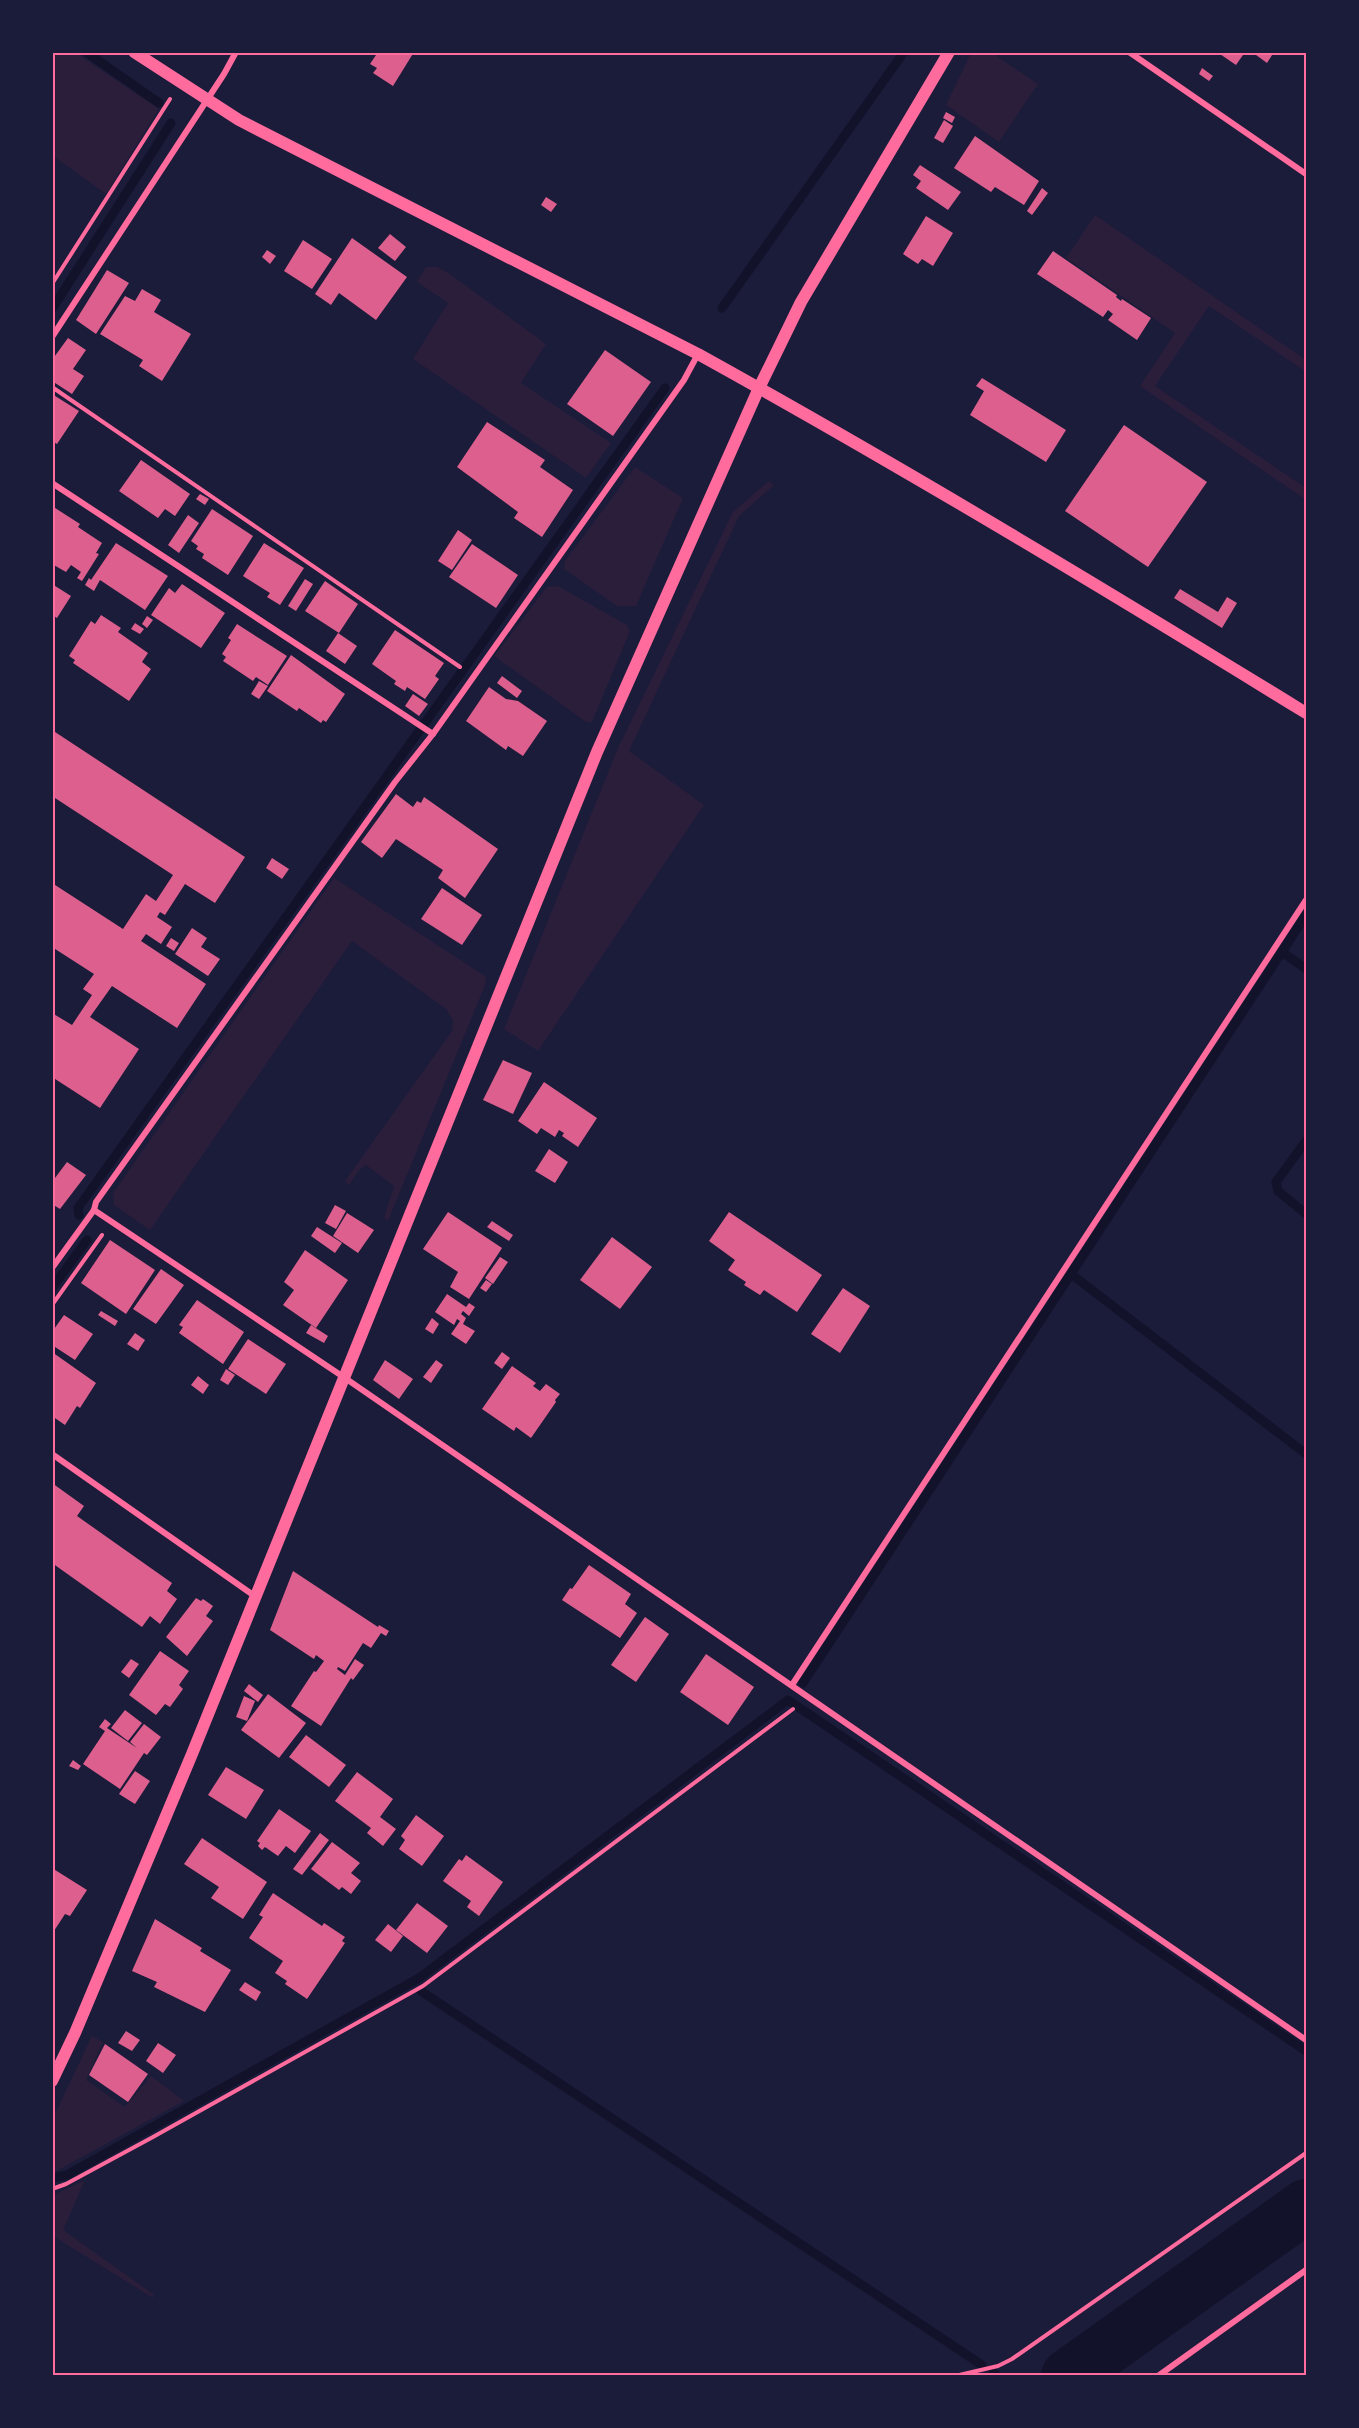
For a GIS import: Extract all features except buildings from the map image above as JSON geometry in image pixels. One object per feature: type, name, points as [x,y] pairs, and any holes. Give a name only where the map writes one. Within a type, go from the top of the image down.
[{"type":"main road","points":[[134,52],[207,100],[323,165],[698,354],[759,388],[1094,582],[1306,713]]},
{"type":"main road","points":[[52,2081],[75,2033],[256,1597],[597,752],[759,388],[801,302],[949,52]]},
{"type":"street","points":[[52,337],[236,52]]},
{"type":"street","points":[[1129,52],[1306,174]]},
{"type":"street","points":[[52,1268],[145,1133],[684,380],[698,354]]},
{"type":"street","points":[[52,483],[431,732]]},
{"type":"street","points":[[792,1685],[1306,900]]},
{"type":"street","points":[[94,1210],[345,1378],[1306,2040]]},
{"type":"street","points":[[52,1454],[256,1597]]},
{"type":"street","points":[[1158,2376],[1306,2270]]},
{"type":"path","points":[[52,284],[180,83]]},
{"type":"path","points":[[52,387],[457,665]]},
{"type":"path","points":[[52,1305],[111,1222]]},
{"type":"path","points":[[52,2188],[66,2184],[153,2137],[423,1986],[793,1708]]},
{"type":"path","points":[[955,2376],[998,2366],[1012,2359],[1306,2153]]},
{"type":"shaded area","points":[[53,52],[76,53],[159,109],[106,194],[53,156]]},
{"type":"shaded area","points":[[971,53],[992,53],[1038,84],[999,142],[946,105]]},
{"type":"shaded area","points":[[1095,215],[1306,360],[1306,372],[1209,306],[1155,386],[1306,488],[1306,500],[1140,386],[1175,333],[1066,258]]},
{"type":"shaded area","points":[[426,267],[437,267],[447,272],[546,344],[521,383],[611,443],[586,478],[413,359],[448,303],[417,282]]},
{"type":"shaded area","points":[[635,467],[683,498],[636,606],[617,606],[564,569],[565,561]]},
{"type":"shaded area","points":[[769,481],[774,485],[739,516],[629,751],[704,805],[538,1051],[504,1029],[618,748],[733,512]]},
{"type":"shaded area","points":[[558,586],[627,625],[630,631],[592,722],[586,722],[494,656],[547,587]]},
{"type":"shaded area","points":[[334,878],[485,976],[486,983],[388,1221],[384,1218],[394,1186],[366,1165],[360,1169],[349,1185],[345,1181],[452,1031],[453,1020],[446,1009],[352,941],[150,1230],[114,1205],[113,1193]]},
{"type":"shaded area","points":[[92,2036],[103,2042],[86,2080],[125,2107],[151,2076],[184,2101],[53,2173],[53,2118]]},
{"type":"shaded area","points":[[85,2180],[63,2230],[153,2294],[153,2298],[53,2236],[53,2195]]},
{"type":"waterway","points":[[86,52],[159,103]]},
{"type":"waterway","points":[[722,308],[904,52]]},
{"type":"waterway","points":[[52,309],[171,123]]},
{"type":"waterway","points":[[79,1215],[78,1208],[665,388]]},
{"type":"waterway","points":[[803,1683],[1306,915]]},
{"type":"waterway","points":[[1282,952],[1306,969]]},
{"type":"waterway","points":[[1306,1141],[1276,1182],[1278,1191],[1306,1214]]},
{"type":"waterway","points":[[52,1288],[87,1240]]},
{"type":"waterway","points":[[1071,1274],[1306,1454]]},
{"type":"waterway","points":[[52,2178],[67,2175],[419,1978],[788,1700],[1306,2051]]},
{"type":"waterway","points":[[421,1991],[982,2365]]},
{"type":"waterway","points":[[1068,2376],[1306,2206]]},
{"type":"waterway","points":[[993,2372],[997,2376]]}]
